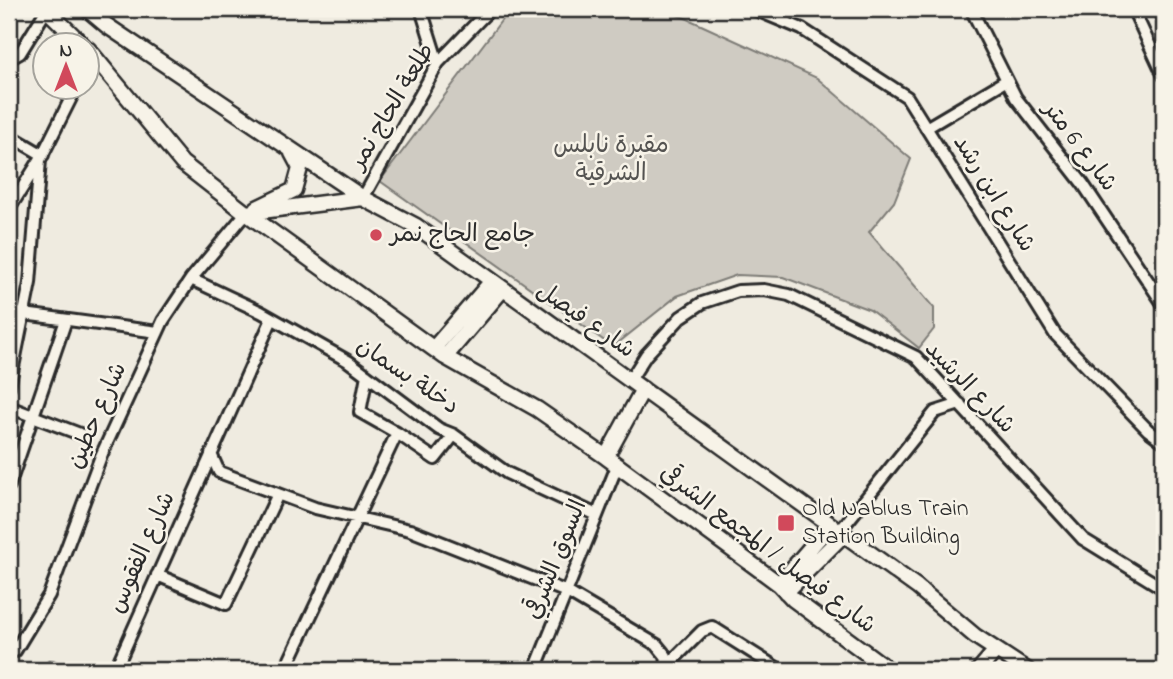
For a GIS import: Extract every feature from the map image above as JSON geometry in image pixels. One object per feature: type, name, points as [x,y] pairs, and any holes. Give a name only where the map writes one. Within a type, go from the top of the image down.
[{"type":"main road","name":"شارع فيصل / المجمع الشرقي","points":[[46,9],[68,32]]},
{"type":"main road","name":"شارع فيصل","points":[[87,9],[106,25],[363,198],[415,226],[1027,670]]},
{"type":"main road","name":"شارع فيصل / المجمع الشرقي","points":[[102,69],[182,163],[246,214],[440,352],[537,410],[611,461],[783,588],[887,670]]},
{"type":"main road","points":[[246,214],[294,190],[300,168],[290,149]]},
{"type":"main road","points":[[246,214],[363,198]]},
{"type":"main road","points":[[440,352],[497,286]]},
{"type":"main road","points":[[611,461],[643,389]]},
{"type":"main road","points":[[783,588],[838,531]]},
{"type":"main road","points":[[979,670],[996,650]]},
{"type":"street","points":[[9,58],[20,53],[46,9]]},
{"type":"street","points":[[421,9],[438,63]]},
{"type":"street","name":"طلعة الحاج نمر","points":[[363,198],[438,63],[490,9]]},
{"type":"street","name":"شارع ابن رشد","points":[[754,9],[802,29],[907,97],[1055,334],[1148,430],[1164,442]]},
{"type":"street","name":"شارع 6 متر","points":[[971,9],[1016,98],[1083,184],[1164,305]]},
{"type":"street","points":[[1133,9],[1164,76]]},
{"type":"street","points":[[926,128],[1007,80]]},
{"type":"street","points":[[9,209],[41,158],[69,102]]},
{"type":"street","points":[[9,135],[41,158]]},
{"type":"street","points":[[9,387],[30,283],[41,158]]},
{"type":"street","name":"شارع حطين","points":[[15,650],[49,595],[101,456],[159,332],[191,279],[246,214]]},
{"type":"street","name":"دخلة بسمان","points":[[191,279],[348,361],[439,429],[454,435],[507,473],[597,515]]},
{"type":"street","name":"شارع الرشيد","points":[[630,380],[646,355],[681,317],[702,303],[738,291],[776,292],[916,357],[1083,539],[1164,589]]},
{"type":"street","points":[[9,312],[159,332]]},
{"type":"street","name":"شارع الفقوس","points":[[115,670],[272,319]]},
{"type":"street","points":[[9,486],[66,320]]},
{"type":"street","points":[[367,375],[360,412],[435,459],[454,435]]},
{"type":"street","points":[[838,531],[935,412],[960,404]]},
{"type":"street","points":[[9,407],[85,436]]},
{"type":"street","points":[[285,670],[397,433]]},
{"type":"street","points":[[211,454],[219,472],[357,519],[410,530],[567,592],[657,645],[670,668],[702,631],[712,626],[780,670]]},
{"type":"street","name":"السوق الشرقي","points":[[535,670],[597,515],[611,461]]},
{"type":"street","points":[[157,575],[226,604],[278,494]]},
{"type":"green space","name":"مقبرة نابلس الشرقية","points":[[510,9],[660,9],[688,19],[817,78],[911,159],[894,202],[869,232],[934,308],[934,329],[919,348],[870,310],[783,277],[737,275],[677,296],[613,347],[380,181]]},
{"type":"place","name":"جامع الحاج نمر","points":[[376,235]]},
{"type":"place","name":"Old Nablus Train Station Building","points":[[786,523]]}]
